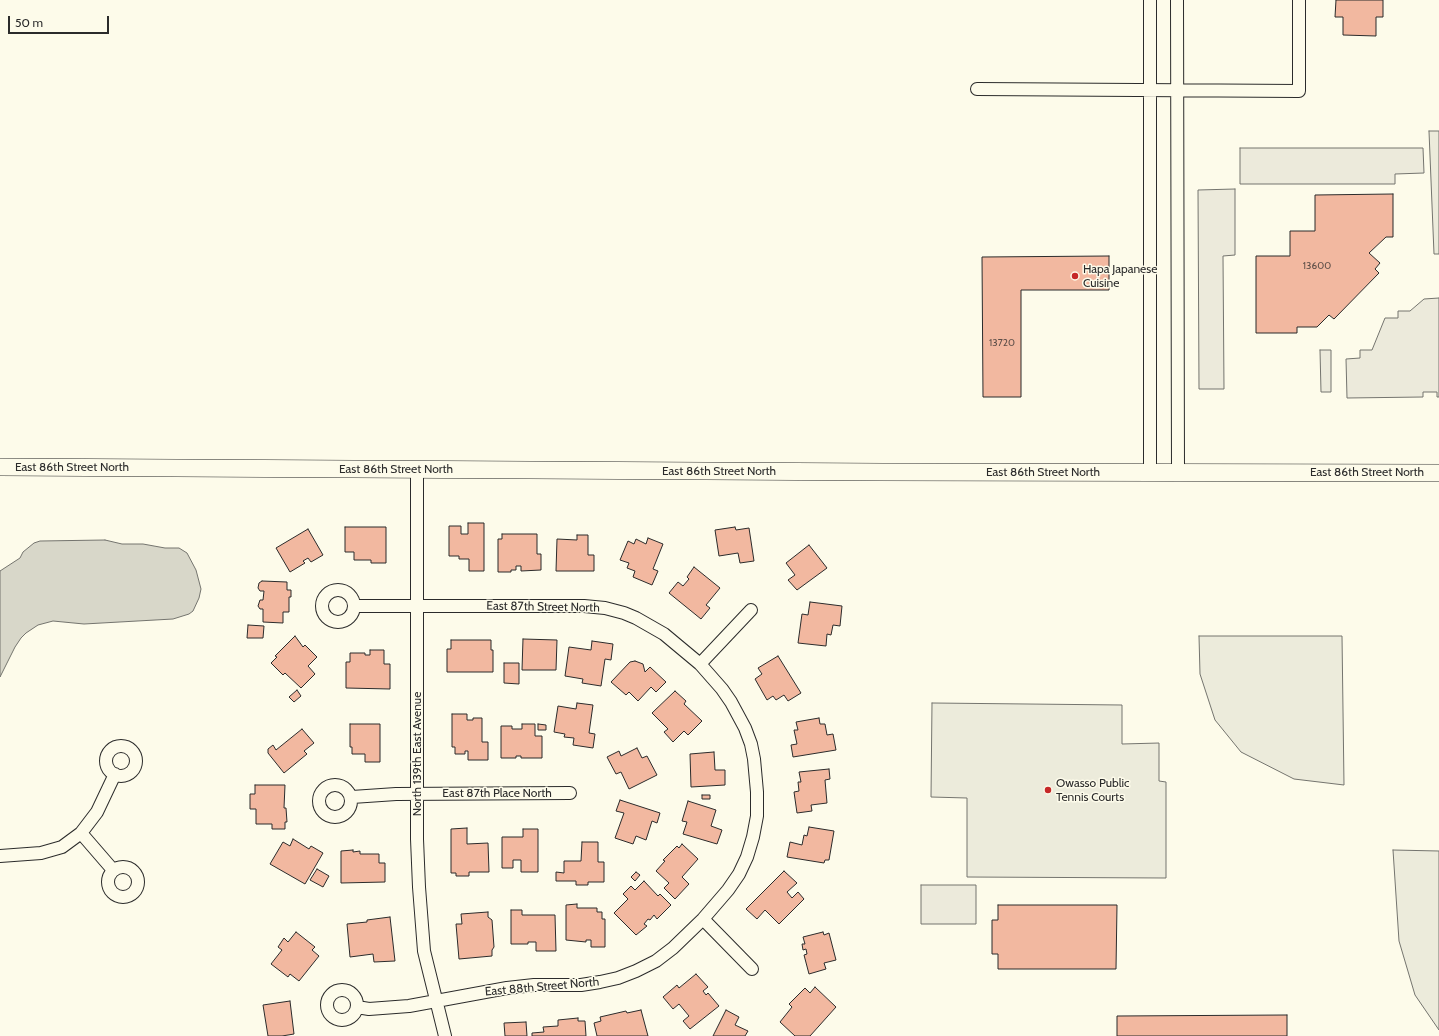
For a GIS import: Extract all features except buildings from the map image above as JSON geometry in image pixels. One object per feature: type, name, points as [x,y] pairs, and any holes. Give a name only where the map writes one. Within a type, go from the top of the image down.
[{"type":"main road","name":"East 86th Street North","points":[[0,467],[882,472],[1439,472]]},
{"type":"street","points":[[1150,0],[1150,472]]},
{"type":"street","points":[[1177,0],[1178,472]]},
{"type":"street","points":[[977,89],[1299,91],[1299,0]]},
{"type":"street","name":"North 139th East Avenue","points":[[417,469],[417,794],[419,887],[424,951],[435,1001],[445,1036]]},
{"type":"street","name":"East 87th Street North","points":[[354,606],[584,606],[605,608],[624,613],[664,634],[700,664],[722,689],[745,728],[751,744],[757,792]]},
{"type":"street","points":[[700,664],[751,610]]},
{"type":"street","points":[[0,856],[41,853],[62,846],[81,834],[97,812],[115,774]]},
{"type":"street","name":"East 88th Street North","points":[[357,1007],[369,1009],[409,1006],[507,988],[534,985],[581,984],[618,978],[656,961],[673,948],[703,919],[728,890],[739,874],[747,857],[753,837],[757,816],[757,792]]},
{"type":"street","name":"East 87th Place North","points":[[352,797],[386,794],[570,793]]},
{"type":"street","points":[[81,834],[113,870]]},
{"type":"street","points":[[703,919],[752,969]]},
{"type":"shaded area","points":[[1429,131],[1439,131],[1439,254],[1434,254]]},
{"type":"shaded area","points":[[1240,148],[1423,148],[1424,173],[1395,174],[1395,184],[1240,184]]},
{"type":"shaded area","points":[[1235,189],[1235,255],[1223,256],[1224,389],[1199,389],[1198,190]]},
{"type":"shaded area","points":[[1439,298],[1439,397],[1437,397],[1437,392],[1423,392],[1423,397],[1347,398],[1346,359],[1360,358],[1360,350],[1372,350],[1385,318],[1398,318],[1398,311],[1410,311],[1424,299]]},
{"type":"shaded area","points":[[1320,350],[1331,350],[1331,392],[1321,392]]},
{"type":"shaded area","points":[[105,540],[122,544],[143,544],[165,548],[179,548],[187,553],[196,570],[201,589],[193,611],[189,614],[173,619],[84,624],[53,621],[38,625],[21,638],[0,677],[0,571],[20,558],[23,552],[34,543],[40,541]]},
{"type":"shaded area","points":[[1199,636],[1342,636],[1344,785],[1294,779],[1241,752],[1215,720],[1200,674]]},
{"type":"shaded area","name":"Owasso Public Tennis Courts","points":[[932,703],[1122,705],[1122,744],[1159,743],[1159,781],[1166,782],[1166,878],[967,877],[967,798],[931,797]]},
{"type":"shaded area","points":[[1393,850],[1439,851],[1439,1030],[1415,995],[1399,941]]},
{"type":"shaded area","points":[[921,885],[976,885],[976,924],[921,924]]},
{"type":"place","name":"Hapa Japanese Cuisine","points":[[1075,276]]},
{"type":"place","name":"Owasso Public Tennis Courts","points":[[1048,790]]}]
